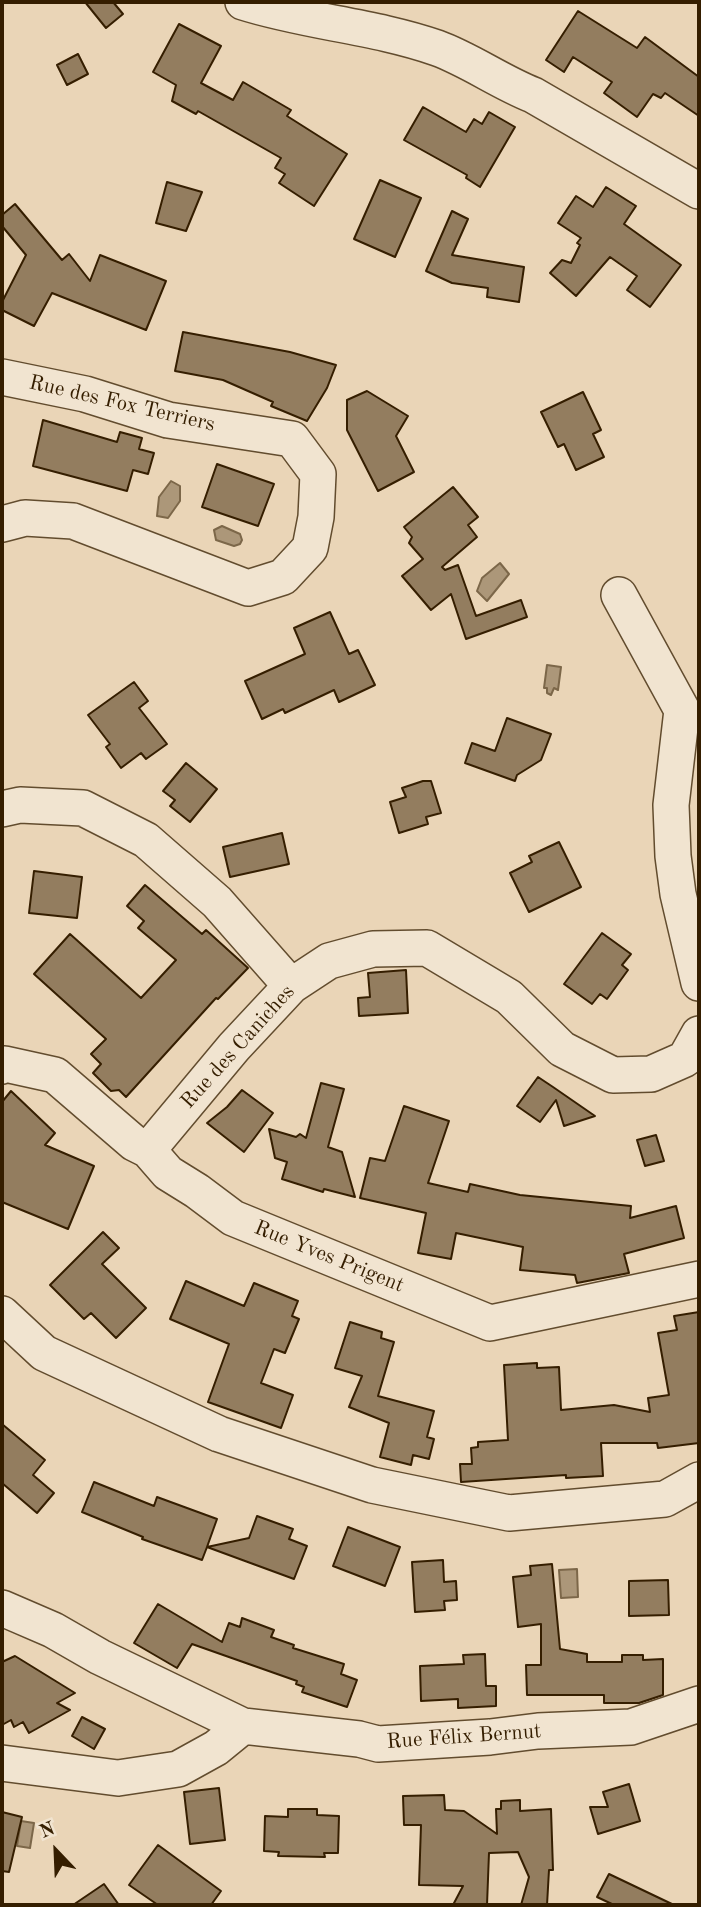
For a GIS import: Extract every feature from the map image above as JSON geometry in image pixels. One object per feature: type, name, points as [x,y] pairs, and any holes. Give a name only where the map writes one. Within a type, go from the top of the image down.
[{"type":"street","points":[[265,5],[444,51],[533,95],[699,191]]},
{"type":"street","name":"Rue des Fox Terriers","points":[[2,377],[85,394],[168,420],[292,439],[318,474],[316,517],[310,548],[283,577],[248,588],[73,521],[25,518],[2,524]]},
{"type":"street","points":[[619,595],[682,710],[671,805],[673,856],[678,894],[699,983]]},
{"type":"street","points":[[2,809],[20,804],[83,808],[146,841],[217,902],[291,986]]},
{"type":"street","name":"Rue des Caniches","points":[[148,1150],[234,1047],[291,986],[329,961],[373,949],[427,948],[509,997],[562,1049],[613,1075],[651,1074],[685,1059],[699,1034]]},
{"type":"street","name":"Rue Yves Prigent","points":[[2,1066],[5,1064],[55,1075],[134,1143],[148,1150],[168,1173],[233,1218],[490,1323],[699,1279]]},
{"type":"street","points":[[2,1314],[44,1353],[56,1359],[219,1434],[372,1485],[509,1513],[665,1499],[699,1480]]},
{"type":"street","name":"Rue Félix Bernut","points":[[2,1608],[53,1630],[100,1657],[243,1726],[359,1739],[378,1744],[631,1727],[699,1704]]},
{"type":"street","points":[[2,1763],[118,1778],[178,1769],[216,1748],[243,1726]]},
{"type":"shaded area","points":[[171,481],[180,486],[180,501],[168,518],[157,516],[159,497]]},
{"type":"shaded area","points":[[222,526],[240,534],[240,544],[234,546],[216,540],[214,530]]},
{"type":"shaded area","points":[[500,563],[509,574],[487,601],[477,591],[482,578]]},
{"type":"shaded area","points":[[547,665],[561,667],[558,690],[554,688],[551,695],[547,693],[547,688],[544,688]]},
{"type":"shaded area","points":[[577,1569],[578,1597],[561,1598],[559,1570]]},
{"type":"shaded area","points":[[21,1821],[34,1823],[30,1848],[17,1846]]},
{"type":"building","points":[[85,2],[113,2],[123,14],[106,28]]},
{"type":"building","points":[[578,11],[637,48],[645,37],[699,77],[699,116],[665,93],[661,98],[653,94],[637,117],[604,93],[612,82],[573,57],[564,72],[546,60]]},
{"type":"building","points":[[179,24],[221,46],[201,83],[233,100],[243,82],[291,110],[287,116],[347,154],[314,206],[279,183],[285,174],[275,168],[281,158],[198,111],[196,114],[172,101],[176,85],[153,72]]},
{"type":"building","points":[[78,54],[88,74],[67,85],[57,65]]},
{"type":"building","points":[[423,107],[466,132],[474,119],[482,124],[489,112],[515,127],[480,187],[466,178],[467,175],[404,140]]},
{"type":"building","points":[[380,180],[421,198],[395,257],[354,239]]},
{"type":"building","points":[[167,182],[202,192],[186,231],[156,223]]},
{"type":"building","points":[[606,187],[636,206],[624,224],[681,265],[650,307],[627,290],[637,276],[610,257],[576,296],[550,273],[562,260],[571,263],[580,245],[577,243],[581,238],[558,223],[576,196],[593,207]]},
{"type":"building","points":[[15,204],[62,260],[69,254],[90,281],[100,255],[166,281],[146,330],[52,293],[34,326],[2,310],[2,302],[26,255],[2,226],[2,215]]},
{"type":"building","points":[[452,211],[468,219],[452,255],[524,267],[519,302],[487,297],[488,288],[452,283],[426,271]]},
{"type":"building","points":[[183,332],[290,352],[336,365],[327,388],[307,421],[271,406],[273,402],[223,380],[175,371]]},
{"type":"building","points":[[367,391],[408,416],[396,436],[414,472],[378,491],[347,430],[347,400]]},
{"type":"building","points":[[583,392],[601,430],[593,434],[604,457],[576,470],[564,444],[558,447],[541,412]]},
{"type":"building","points":[[43,420],[117,442],[120,432],[142,438],[139,449],[154,453],[148,474],[133,470],[127,491],[33,466]]},
{"type":"building","points":[[217,464],[274,484],[258,526],[202,507]]},
{"type":"building","points":[[453,487],[478,517],[468,525],[477,537],[442,567],[445,570],[458,565],[476,616],[521,600],[527,617],[466,639],[451,594],[431,610],[402,576],[423,559],[409,543],[412,537],[404,527]]},
{"type":"building","points":[[330,612],[349,654],[358,650],[375,685],[339,702],[334,690],[285,713],[283,709],[262,719],[245,681],[305,654],[294,628]]},
{"type":"building","points":[[134,682],[148,701],[139,708],[167,744],[146,759],[141,753],[121,768],[106,747],[110,744],[88,715]]},
{"type":"building","points":[[507,718],[551,734],[541,760],[517,775],[515,781],[465,763],[472,743],[495,751]]},
{"type":"building","points":[[186,763],[217,789],[190,822],[170,806],[175,800],[163,791]]},
{"type":"building","points":[[431,781],[441,813],[426,817],[428,824],[399,833],[390,802],[406,797],[402,788]]},
{"type":"building","points":[[282,833],[289,864],[230,877],[223,847]]},
{"type":"building","points":[[559,842],[581,887],[529,912],[510,873],[532,862],[529,856]]},
{"type":"building","points":[[34,871],[82,877],[77,918],[29,913]]},
{"type":"building","points":[[145,885],[202,934],[206,930],[248,968],[216,998],[126,1097],[119,1090],[111,1091],[93,1073],[101,1064],[91,1054],[106,1039],[34,974],[70,934],[141,998],[176,960],[138,928],[144,921],[127,906]]},
{"type":"building","points":[[602,933],[631,954],[622,965],[628,970],[607,999],[600,994],[592,1004],[564,984]]},
{"type":"building","points":[[406,970],[408,1013],[359,1016],[358,998],[370,997],[368,973]]},
{"type":"building","points":[[538,1077],[595,1116],[564,1126],[556,1100],[540,1122],[517,1106]]},
{"type":"building","points":[[321,1083],[344,1089],[328,1147],[342,1152],[355,1197],[324,1189],[323,1192],[282,1179],[287,1162],[275,1158],[269,1129],[296,1137],[300,1134],[306,1138]]},
{"type":"building","points":[[242,1090],[273,1113],[244,1152],[207,1123]]},
{"type":"building","points":[[11,1091],[55,1133],[45,1145],[94,1166],[68,1229],[2,1202],[2,1102]]},
{"type":"building","points":[[404,1106],[449,1121],[428,1183],[468,1192],[470,1184],[520,1195],[631,1206],[630,1218],[676,1206],[684,1238],[624,1254],[629,1273],[577,1283],[575,1275],[520,1270],[523,1247],[456,1233],[451,1259],[418,1253],[426,1213],[360,1198],[370,1158],[385,1161]]},
{"type":"building","points":[[656,1135],[664,1161],[645,1166],[637,1140]]},
{"type":"building","points":[[103,1232],[119,1248],[102,1264],[146,1308],[116,1338],[91,1313],[84,1319],[50,1285]]},
{"type":"building","points":[[186,1281],[244,1306],[254,1283],[298,1301],[292,1316],[299,1319],[285,1353],[274,1349],[261,1383],[293,1395],[281,1428],[208,1402],[229,1344],[170,1319]]},
{"type":"building","points":[[699,1312],[699,1443],[658,1448],[657,1443],[601,1443],[603,1476],[566,1478],[566,1475],[461,1482],[460,1464],[472,1464],[471,1448],[478,1447],[478,1442],[508,1440],[504,1365],[537,1363],[537,1368],[559,1367],[561,1410],[614,1405],[650,1412],[648,1398],[669,1395],[658,1333],[677,1330],[674,1316]]},
{"type":"building","points":[[350,1322],[382,1332],[381,1338],[394,1342],[378,1396],[434,1411],[427,1437],[434,1439],[429,1459],[413,1455],[411,1465],[380,1457],[389,1423],[349,1407],[362,1376],[335,1368]]},
{"type":"building","points":[[2,1424],[45,1460],[33,1475],[54,1493],[37,1513],[2,1483]]},
{"type":"building","points":[[94,1482],[154,1506],[157,1497],[217,1519],[202,1560],[142,1539],[143,1537],[82,1512]]},
{"type":"building","points":[[257,1516],[293,1529],[289,1539],[307,1546],[294,1579],[207,1547],[249,1538]]},
{"type":"building","points":[[348,1527],[400,1547],[385,1586],[333,1566]]},
{"type":"building","points":[[443,1560],[444,1582],[456,1581],[457,1600],[444,1601],[445,1610],[415,1612],[412,1562]]},
{"type":"building","points":[[552,1564],[560,1649],[587,1654],[587,1662],[622,1662],[622,1655],[643,1655],[643,1660],[663,1659],[663,1695],[639,1703],[604,1703],[604,1695],[527,1695],[526,1665],[541,1665],[541,1624],[518,1627],[513,1577],[531,1575],[530,1566]]},
{"type":"building","points":[[668,1580],[669,1615],[629,1616],[629,1581]]},
{"type":"building","points":[[158,1604],[222,1642],[229,1623],[240,1627],[242,1618],[274,1630],[271,1637],[294,1645],[293,1648],[344,1664],[341,1674],[357,1680],[347,1707],[302,1692],[304,1687],[296,1684],[297,1681],[192,1644],[177,1668],[134,1643]]},
{"type":"building","points":[[485,1654],[486,1686],[496,1686],[496,1706],[458,1708],[458,1699],[421,1701],[420,1666],[464,1664],[463,1655]]},
{"type":"building","points":[[15,1656],[75,1693],[57,1703],[70,1710],[29,1733],[23,1722],[14,1727],[11,1720],[2,1725],[2,1662]]},
{"type":"building","points":[[82,1717],[105,1729],[94,1749],[72,1736]]},
{"type":"building","points":[[629,1784],[640,1821],[598,1834],[590,1807],[608,1807],[603,1792]]},
{"type":"building","points":[[219,1788],[225,1840],[190,1844],[184,1792]]},
{"type":"building","points":[[444,1795],[445,1810],[464,1811],[497,1834],[496,1809],[501,1809],[501,1801],[520,1800],[520,1811],[551,1809],[553,1870],[549,1870],[547,1905],[521,1905],[529,1877],[518,1852],[489,1853],[487,1905],[453,1905],[463,1886],[419,1885],[421,1825],[404,1825],[403,1796]]},
{"type":"building","points":[[288,1809],[317,1809],[317,1815],[339,1816],[338,1853],[324,1853],[325,1857],[278,1856],[279,1852],[264,1851],[265,1816],[288,1817]]},
{"type":"building","points":[[2,1812],[22,1817],[9,1872],[2,1871]]},
{"type":"building","points":[[158,1845],[221,1891],[211,1905],[158,1905],[129,1885]]},
{"type":"building","points":[[609,1874],[674,1905],[614,1905],[597,1897]]},
{"type":"building","points":[[104,1884],[119,1905],[73,1905]]}]
